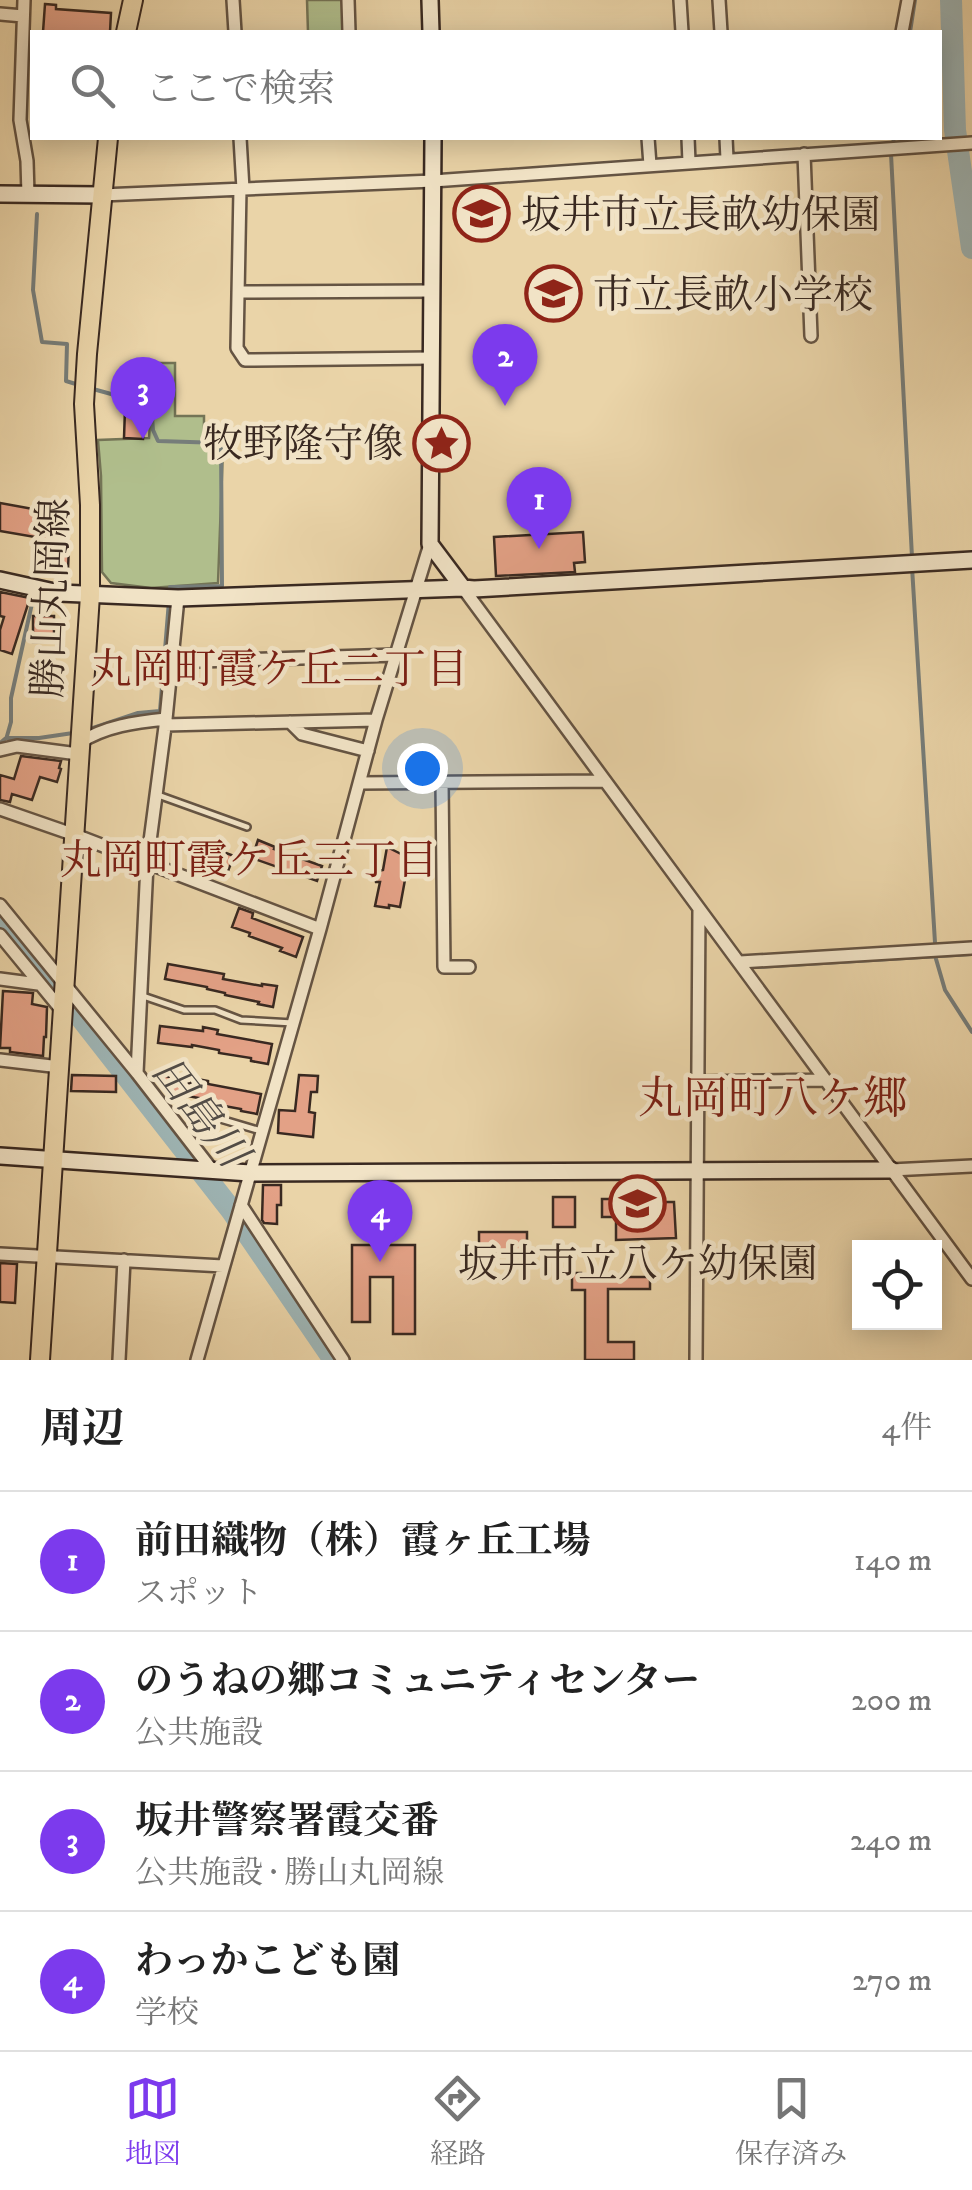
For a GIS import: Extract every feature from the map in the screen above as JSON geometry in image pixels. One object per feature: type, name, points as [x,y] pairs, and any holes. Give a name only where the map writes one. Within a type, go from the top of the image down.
[{"type":"main road","points":[[126,30],[133,0]]},
{"type":"main road","name":"勝山丸岡線","points":[[40,1360],[90,595],[84,404],[108,140]]},
{"type":"street","points":[[24,0],[20,120],[28,195]]},
{"type":"street","points":[[233,0],[235,30]]},
{"type":"street","points":[[348,0],[349,30]]},
{"type":"street","points":[[430,0],[430,30]]},
{"type":"street","points":[[680,0],[682,30]]},
{"type":"street","points":[[719,0],[720,30]]},
{"type":"street","points":[[902,30],[908,0]]},
{"type":"street","points":[[0,14],[23,16]]},
{"type":"street","points":[[240,140],[237,348],[245,360],[432,358]]},
{"type":"street","points":[[197,1360],[376,720],[430,544],[432,140]]},
{"type":"street","points":[[648,140],[650,165]]},
{"type":"street","points":[[688,140],[689,162]]},
{"type":"street","points":[[726,140],[727,159]]},
{"type":"street","points":[[0,194],[102,195],[433,180],[804,154],[884,143],[972,143]]},
{"type":"street","points":[[804,154],[811,336]]},
{"type":"street","points":[[238,292],[432,291]]},
{"type":"street","points":[[430,544],[972,1279]]},
{"type":"street","points":[[0,580],[59,593],[178,598],[494,588],[972,560]]},
{"type":"street","points":[[136,1073],[148,864],[178,598]]},
{"type":"street","points":[[170,662],[396,655]]},
{"type":"street","points":[[0,750],[17,746],[79,749],[107,730],[165,722],[376,720]]},
{"type":"street","points":[[290,722],[302,734],[368,751]]},
{"type":"street","points":[[360,782],[604,781]]},
{"type":"street","points":[[442,782],[444,967],[469,967]]},
{"type":"street","points":[[0,809],[320,929]]},
{"type":"street","points":[[0,905],[212,1170]]},
{"type":"street","points":[[696,1360],[699,908]]},
{"type":"street","points":[[0,935],[64,1014]]},
{"type":"street","points":[[740,962],[972,948]]},
{"type":"street","points":[[0,979],[38,984]]},
{"type":"street","points":[[0,1060],[60,1066]]},
{"type":"street","points":[[697,1082],[826,1080]]},
{"type":"street","points":[[0,1156],[250,1173],[696,1172],[972,1166]]},
{"type":"street","points":[[241,1206],[343,1360]]},
{"type":"street","points":[[0,1254],[222,1266]]},
{"type":"street","points":[[119,1360],[124,1260]]},
{"type":"lane","points":[[155,794],[247,827]]},
{"type":"lane","points":[[141,994],[184,1010],[215,1010],[241,1020],[293,1022]]},
{"type":"lane","points":[[190,1110],[262,1132]]},
{"type":"green space","points":[[307,0],[345,0],[346,30],[308,30]]},
{"type":"green space","points":[[154,363],[175,363],[175,416],[204,416],[204,434],[223,448],[218,583],[151,588],[111,583],[102,572],[98,440],[149,438]]},
{"type":"building","points":[[45,4],[56,5],[56,9],[111,13],[110,30],[43,30]]},
{"type":"building","points":[[125,409],[144,409],[143,439],[124,438]]},
{"type":"building","points":[[0,503],[66,515],[61,545],[69,545],[68,569],[40,568],[41,538],[0,531]]},
{"type":"building","points":[[583,532],[585,562],[574,563],[575,572],[496,576],[494,537]]},
{"type":"building","points":[[0,592],[30,598],[12,654],[0,650],[4,617],[0,616]]},
{"type":"building","points":[[33,616],[54,616],[54,642],[33,642]]},
{"type":"building","points":[[21,756],[61,761],[57,782],[40,777],[32,800],[12,794],[10,802],[0,800],[0,775],[14,779]]},
{"type":"building","points":[[258,840],[322,866],[317,881],[252,858]]},
{"type":"building","points":[[202,844],[234,856],[228,871],[196,860]]},
{"type":"building","points":[[387,847],[409,858],[400,907],[375,906],[380,882],[376,882],[374,872],[383,870]]},
{"type":"building","points":[[239,908],[253,913],[252,918],[303,937],[296,957],[232,927]]},
{"type":"building","points":[[168,964],[224,974],[223,979],[277,986],[273,1007],[165,979]]},
{"type":"building","points":[[3,991],[33,993],[32,1004],[47,1007],[43,1056],[0,1048]]},
{"type":"building","points":[[160,1026],[203,1031],[203,1027],[218,1030],[217,1034],[272,1044],[268,1064],[219,1050],[158,1043]]},
{"type":"building","points":[[72,1075],[116,1076],[116,1092],[71,1091]]},
{"type":"building","points":[[163,1075],[191,1084],[192,1078],[261,1094],[257,1114],[167,1092],[169,1088],[160,1085]]},
{"type":"building","points":[[299,1075],[318,1076],[309,1112],[315,1113],[313,1137],[278,1133],[279,1110],[295,1111]]},
{"type":"building","points":[[263,1185],[281,1185],[277,1224],[262,1220]]},
{"type":"building","points":[[628,1193],[654,1193],[654,1202],[674,1202],[676,1238],[616,1240],[616,1217],[602,1217],[602,1199],[628,1199]]},
{"type":"building","points":[[553,1197],[575,1197],[575,1227],[553,1227]]},
{"type":"building","points":[[479,1232],[527,1232],[527,1252],[479,1252]]},
{"type":"building","points":[[352,1245],[415,1245],[415,1334],[393,1334],[393,1277],[370,1277],[370,1322],[352,1322]]},
{"type":"building","points":[[0,1263],[17,1264],[15,1303],[0,1302]]},
{"type":"building","points":[[572,1273],[581,1273],[581,1277],[650,1277],[650,1289],[608,1289],[608,1342],[634,1342],[634,1360],[585,1360],[585,1290],[572,1290]]},
{"type":"waterway","points":[[910,30],[915,0]]},
{"type":"waterway","points":[[951,0],[955,130],[972,248]]},
{"type":"waterway","points":[[894,140],[891,154],[912,557]]},
{"type":"waterway","points":[[37,214],[33,290],[42,342],[67,344],[66,381],[79,385]]},
{"type":"waterway","points":[[93,389],[151,405],[158,441],[221,443],[222,586],[170,587],[170,592]]},
{"type":"waterway","points":[[912,567],[936,959],[945,990],[972,1032]]},
{"type":"waterway","points":[[7,736],[11,698],[33,599]]},
{"type":"waterway","points":[[87,730],[138,713],[160,711],[169,601]]},
{"type":"waterway","points":[[0,743],[6,738],[73,733]]},
{"type":"waterway","name":"田島川","points":[[0,914],[232,1211],[334,1360]]},
{"type":"waterway","points":[[758,967],[972,954]]},
{"type":"place","name":"坂井市立長畝幼保園","points":[[482,214]]},
{"type":"place","name":"市立長畝小学校","points":[[554,294]]},
{"type":"place","name":"のうねの郷コミュニティセンター","points":[[505,406]]},
{"type":"place","name":"坂井警察署霞交番","points":[[143,439]]},
{"type":"place","name":"牧野隆守像","points":[[442,443]]},
{"type":"place","name":"前田織物（株）霞ヶ丘工場","points":[[539,549]]},
{"type":"place","name":"坂井市立八ケ幼保園","points":[[638,1204]]},
{"type":"place","name":"わっかこども園","points":[[380,1262]]},
{"type":"district","name":"丸岡町霞ケ丘二丁目","points":[[279,668]]},
{"type":"district","name":"丸岡町霞ケ丘三丁目","points":[[249,859]]},
{"type":"district","name":"丸岡町八ケ郷","points":[[773,1097]]}]
